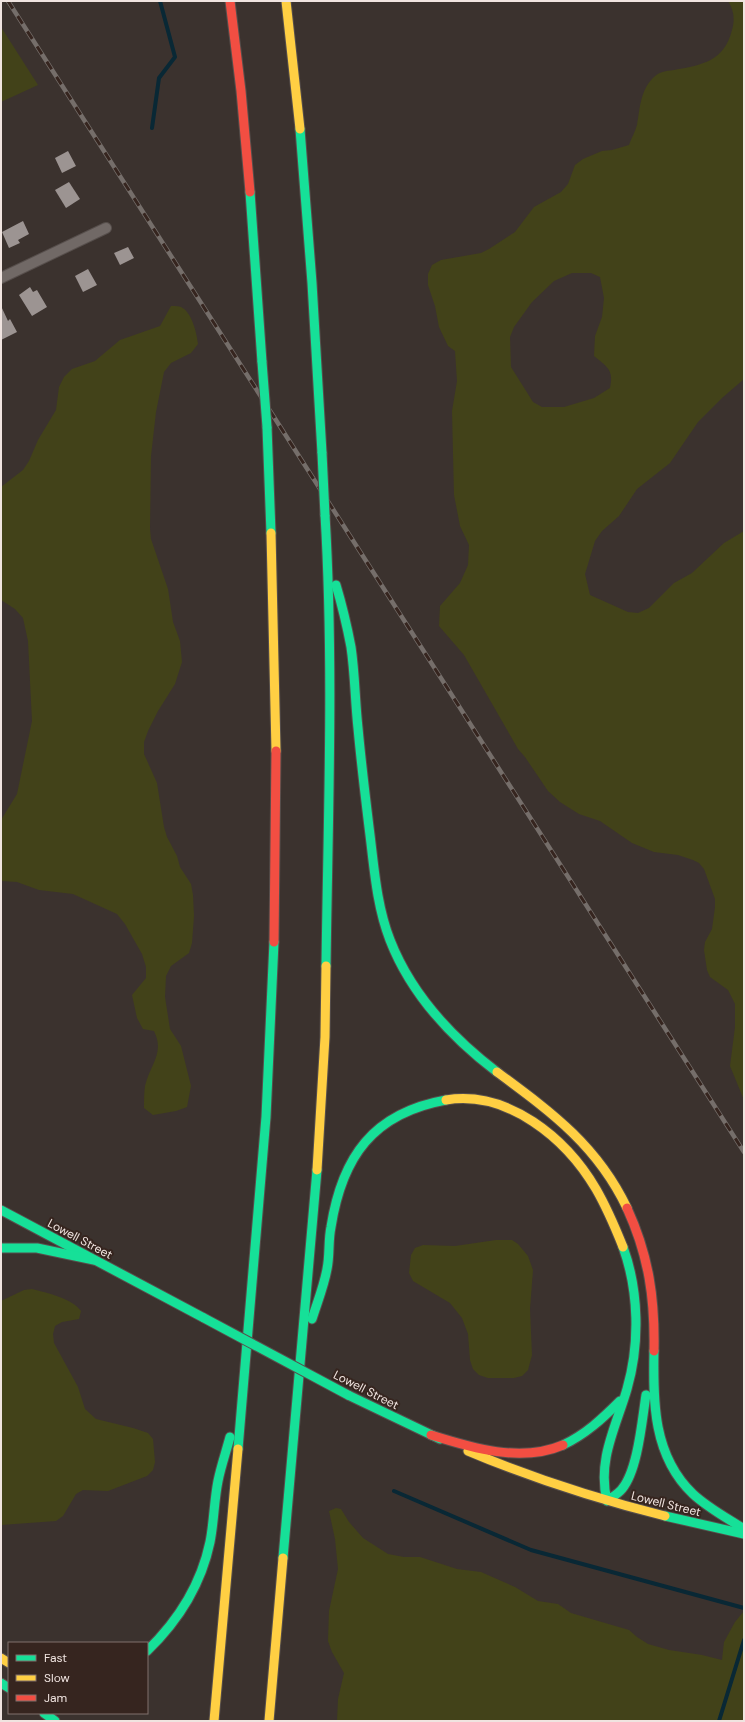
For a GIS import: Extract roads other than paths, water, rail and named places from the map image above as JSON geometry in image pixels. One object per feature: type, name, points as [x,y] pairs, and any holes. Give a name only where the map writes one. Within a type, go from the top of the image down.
[{"type":"main road","points":[[214,1721],[262,1180],[270,1042],[276,848],[275,638],[267,427],[249,173],[230,1]]},
{"type":"main road","points":[[268,1721],[318,1162],[325,1037],[330,719],[327,547],[313,267],[295,72],[286,1]]},
{"type":"main road","points":[[327,547],[350,640],[364,791],[374,875],[380,909],[391,942],[413,985],[433,1014],[442,1024],[479,1057],[571,1130],[601,1166],[617,1189],[631,1216],[648,1269],[654,1305],[655,1417],[658,1437],[668,1460],[680,1480],[706,1506],[744,1529]]},
{"type":"main road","points":[[300,1355],[327,1270],[331,1226],[337,1195],[343,1178],[357,1153],[377,1129],[387,1121],[406,1110],[442,1099],[478,1099],[513,1110],[542,1128],[566,1149],[584,1170],[600,1194],[612,1218],[624,1249],[634,1294],[636,1337],[633,1362],[627,1387],[604,1466],[602,1484],[608,1501],[622,1489],[631,1467],[654,1358]]},
{"type":"main road","name":"Lowell Street","points":[[1,1210],[348,1395],[431,1435],[534,1478],[649,1512],[744,1534]]},
{"type":"main road","points":[[1,1248],[21,1247],[49,1250],[94,1260]]},
{"type":"main road","points":[[148,1651],[175,1624],[188,1601],[200,1574],[210,1540],[217,1486],[244,1383]]},
{"type":"main road","points":[[431,1435],[458,1444],[488,1451],[526,1453],[554,1449],[572,1442],[600,1423],[620,1401],[627,1387]]},
{"type":"main road","points":[[45,1714],[55,1721]]},
{"type":"street","points":[[1,278],[106,228]]},
{"type":"waterway","points":[[152,128],[159,78],[175,57],[160,1]]},
{"type":"waterway","points":[[394,1491],[531,1550],[744,1608]]},
{"type":"waterway","points":[[719,1721],[744,1640]]},
{"type":"railway","points":[[8,1],[744,1152]]}]
